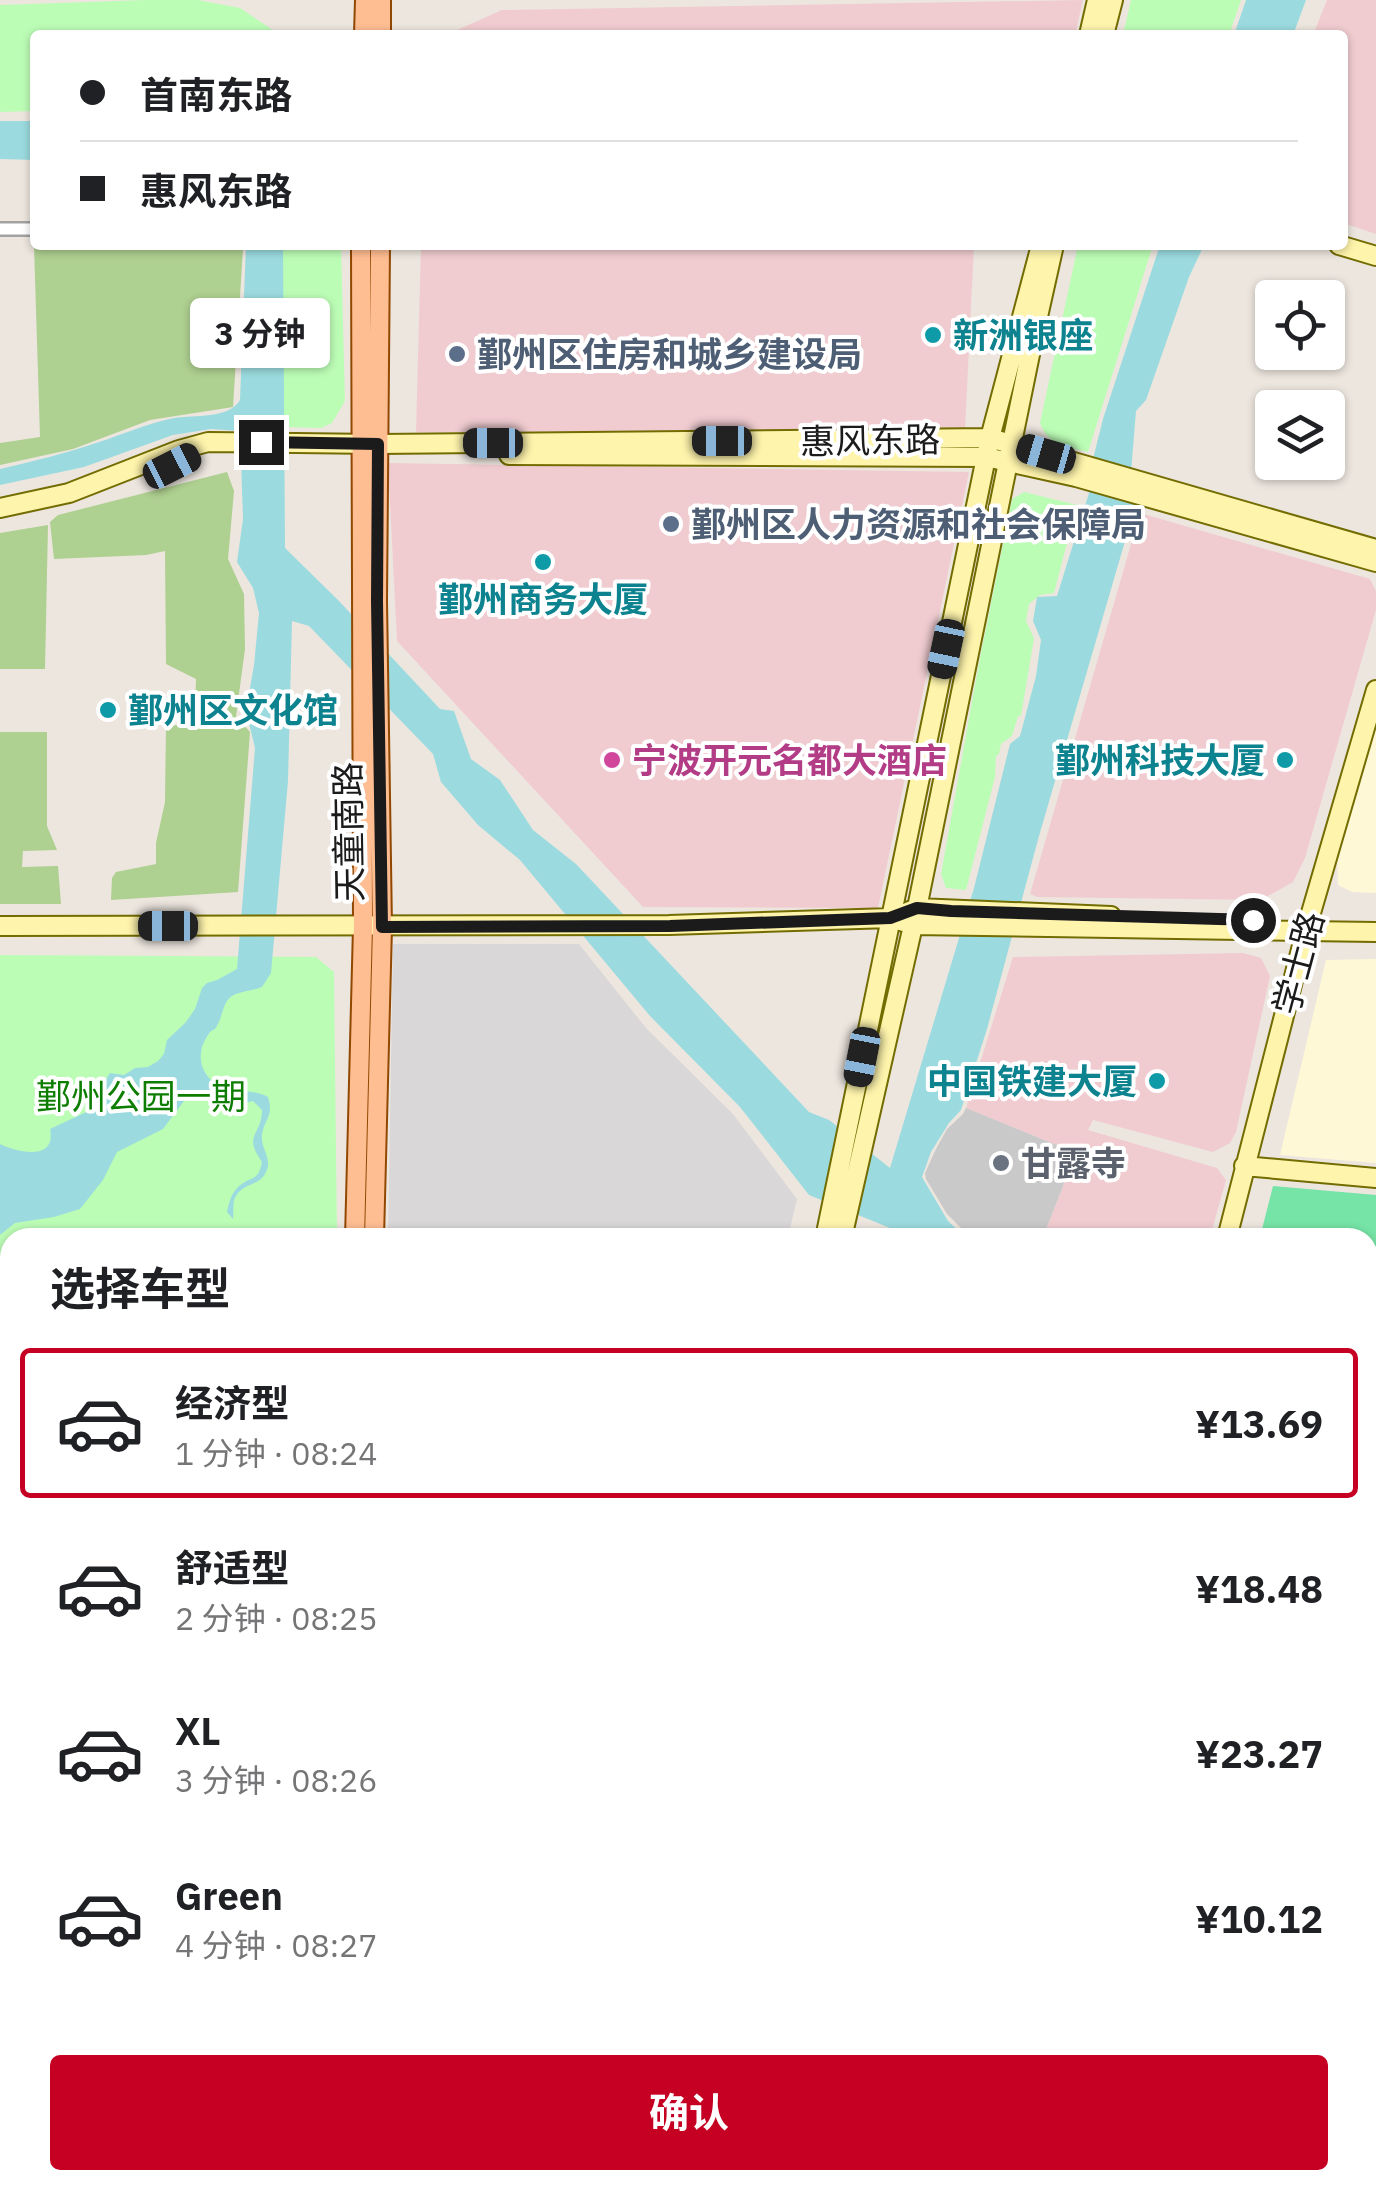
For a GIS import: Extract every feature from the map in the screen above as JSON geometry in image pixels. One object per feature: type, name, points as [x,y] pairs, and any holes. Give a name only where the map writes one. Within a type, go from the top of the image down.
[{"type":"main road","points":[[364,30],[365,0]]},
{"type":"main road","points":[[381,30],[382,0]]},
{"type":"main road","points":[[1090,30],[1097,0]]},
{"type":"main road","points":[[1105,30],[1113,0]]},
{"type":"main road","points":[[1348,247],[1376,256]]},
{"type":"main road","points":[[361,250],[370,449]]},
{"type":"main road","name":"天童南路","points":[[374,1228],[372,927],[362,638],[380,250]]},
{"type":"main road","points":[[833,1228],[848,1127],[990,438],[1039,250]]},
{"type":"main road","points":[[834,1228],[864,1142],[920,919],[1009,453],[1053,250]]},
{"type":"main road","name":"惠风东路","points":[[370,449],[990,438],[1009,453],[1376,549]]},
{"type":"main road","name":"惠风东路","points":[[0,508],[69,493],[208,442],[286,448],[986,458],[1009,453]]},
{"type":"main road","name":"惠风东路","points":[[0,519],[89,498],[200,452],[235,446]]},
{"type":"main road","name":"天童南路","points":[[357,1228],[379,715],[370,449]]},
{"type":"main road","name":"惠风东路","points":[[1142,488],[1376,562]]},
{"type":"main road","name":"学士路","points":[[1229,1228],[1307,926],[1376,690]]},
{"type":"main road","points":[[920,919],[951,911],[1028,919]]},
{"type":"main road","points":[[0,926],[670,926],[890,918],[1307,926],[1376,932]]},
{"type":"main road","points":[[1307,926],[1376,922]]},
{"type":"main road","points":[[1244,1166],[1376,1178]]},
{"type":"street","points":[[0,229],[30,228]]},
{"type":"shaded area","points":[[1083,0],[1076,30],[457,30],[502,10]]},
{"type":"shaded area","points":[[1327,0],[1376,0],[1376,234],[1348,225],[1348,30],[1315,30]]},
{"type":"shaded area","points":[[421,250],[974,250],[965,430],[416,432]]},
{"type":"shaded area","points":[[388,463],[969,472],[878,908],[643,907],[397,641]]},
{"type":"shaded area","points":[[1140,513],[1370,579],[1376,591],[1376,610],[1305,858],[1293,882],[1261,900],[1030,894]]},
{"type":"shaded area","points":[[1376,721],[1376,893],[1352,892],[1338,885],[1337,855]]},
{"type":"shaded area","points":[[393,944],[579,944],[646,1028],[733,1114],[797,1199],[790,1228],[388,1228]]},
{"type":"shaded area","points":[[1243,953],[1261,958],[1270,976],[1236,1132],[1230,1143],[1213,1152],[1093,1120],[1088,1130],[1217,1168],[1226,1180],[1213,1228],[1047,1228],[1076,1153],[966,1108],[1013,957]]},
{"type":"shaded area","points":[[1376,959],[1376,1163],[1280,1155],[1326,960]]},
{"type":"shaded area","name":"甘露寺","points":[[966,1108],[1076,1153],[1047,1228],[961,1228],[947,1214],[925,1173],[947,1129]]},
{"type":"green space","points":[[198,0],[240,8],[273,30],[30,30],[30,111],[0,112],[0,5]]},
{"type":"green space","points":[[1131,0],[1241,0],[1231,30],[1124,30]]},
{"type":"green space","points":[[34,250],[243,250],[233,407],[150,420],[73,449],[0,465],[0,443],[40,437]]},
{"type":"green space","points":[[278,250],[341,250],[345,401],[332,423],[321,428],[284,427]]},
{"type":"green space","points":[[1077,250],[1151,250],[1088,452],[1053,441],[1040,423]]},
{"type":"green space","points":[[227,472],[234,491],[228,559],[244,594],[245,649],[236,716],[250,732],[238,892],[111,900],[116,872],[156,864],[156,843],[165,802],[166,726],[180,725],[195,707],[196,679],[166,664],[165,551],[54,559],[50,522],[58,515]]},
{"type":"green space","points":[[1024,492],[1077,505],[1054,593],[1040,595],[1029,604],[1026,621],[1034,638],[1021,716],[996,756],[995,777],[966,890],[946,888],[941,874],[979,663],[1012,499]]},
{"type":"green space","points":[[48,525],[45,669],[0,669],[0,533]]},
{"type":"green space","points":[[0,732],[47,732],[47,826],[57,850],[23,851],[22,867],[58,866],[61,904],[0,904]]},
{"type":"green space","name":"鄞州公园一期","points":[[0,955],[316,957],[334,972],[337,1228],[0,1228]]},
{"type":"green space","points":[[1273,1186],[1376,1195],[1376,1228],[1262,1228]]},
{"type":"water","points":[[1246,0],[1306,0],[1295,30],[1236,30]]},
{"type":"water","points":[[0,121],[30,121],[30,160],[0,159]]},
{"type":"water","points":[[246,250],[283,250],[285,548],[440,709],[454,711],[471,759],[500,780],[533,830],[576,864],[809,1112],[829,1120],[890,1168],[974,888],[1010,744],[1020,736],[1036,676],[1041,640],[1033,621],[1037,597],[1057,596],[1089,493],[1103,419],[1158,250],[1202,250],[1146,400],[1136,411],[1130,484],[1135,507],[987,1029],[961,1110],[931,1152],[922,1177],[955,1228],[890,1228],[809,1195],[740,1107],[650,1016],[520,860],[478,825],[441,782],[433,754],[309,626],[292,621],[288,781],[271,973],[262,987],[229,999],[218,1024],[204,1041],[201,1055],[206,1074],[216,1084],[268,1097],[270,1113],[262,1134],[266,1172],[236,1196],[233,1219],[227,1212],[234,1193],[256,1176],[262,1162],[253,1140],[262,1110],[253,1101],[224,1109],[190,1093],[163,1129],[117,1152],[103,1180],[80,1209],[0,1228],[0,1144],[26,1152],[48,1146],[50,1129],[97,1107],[110,1073],[124,1075],[158,1061],[167,1040],[195,1009],[202,988],[237,969],[255,748],[246,711],[259,613],[253,588],[237,562],[243,519],[240,431],[211,429],[173,435],[84,467],[0,485],[0,469],[75,450],[164,420],[220,413],[240,400]]},
{"type":"place","name":"新洲银座","points":[[933,335]]},
{"type":"place","name":"鄞州区住房和城乡建设局","points":[[457,354]]},
{"type":"place","name":"鄞州区人力资源和社会保障局","points":[[671,524]]},
{"type":"place","name":"鄞州商务大厦","points":[[543,562]]},
{"type":"place","name":"鄞州区文化馆","points":[[108,710]]},
{"type":"place","name":"宁波开元名都大酒店","points":[[612,760]]},
{"type":"place","name":"鄞州科技大厦","points":[[1285,760]]},
{"type":"place","name":"中国铁建大厦","points":[[1157,1081]]},
{"type":"place","name":"甘露寺","points":[[1001,1163]]},
{"type":"route","points":[[261,442],[378,444],[382,927],[670,926],[890,918],[917,908],[1253,920]]}]
